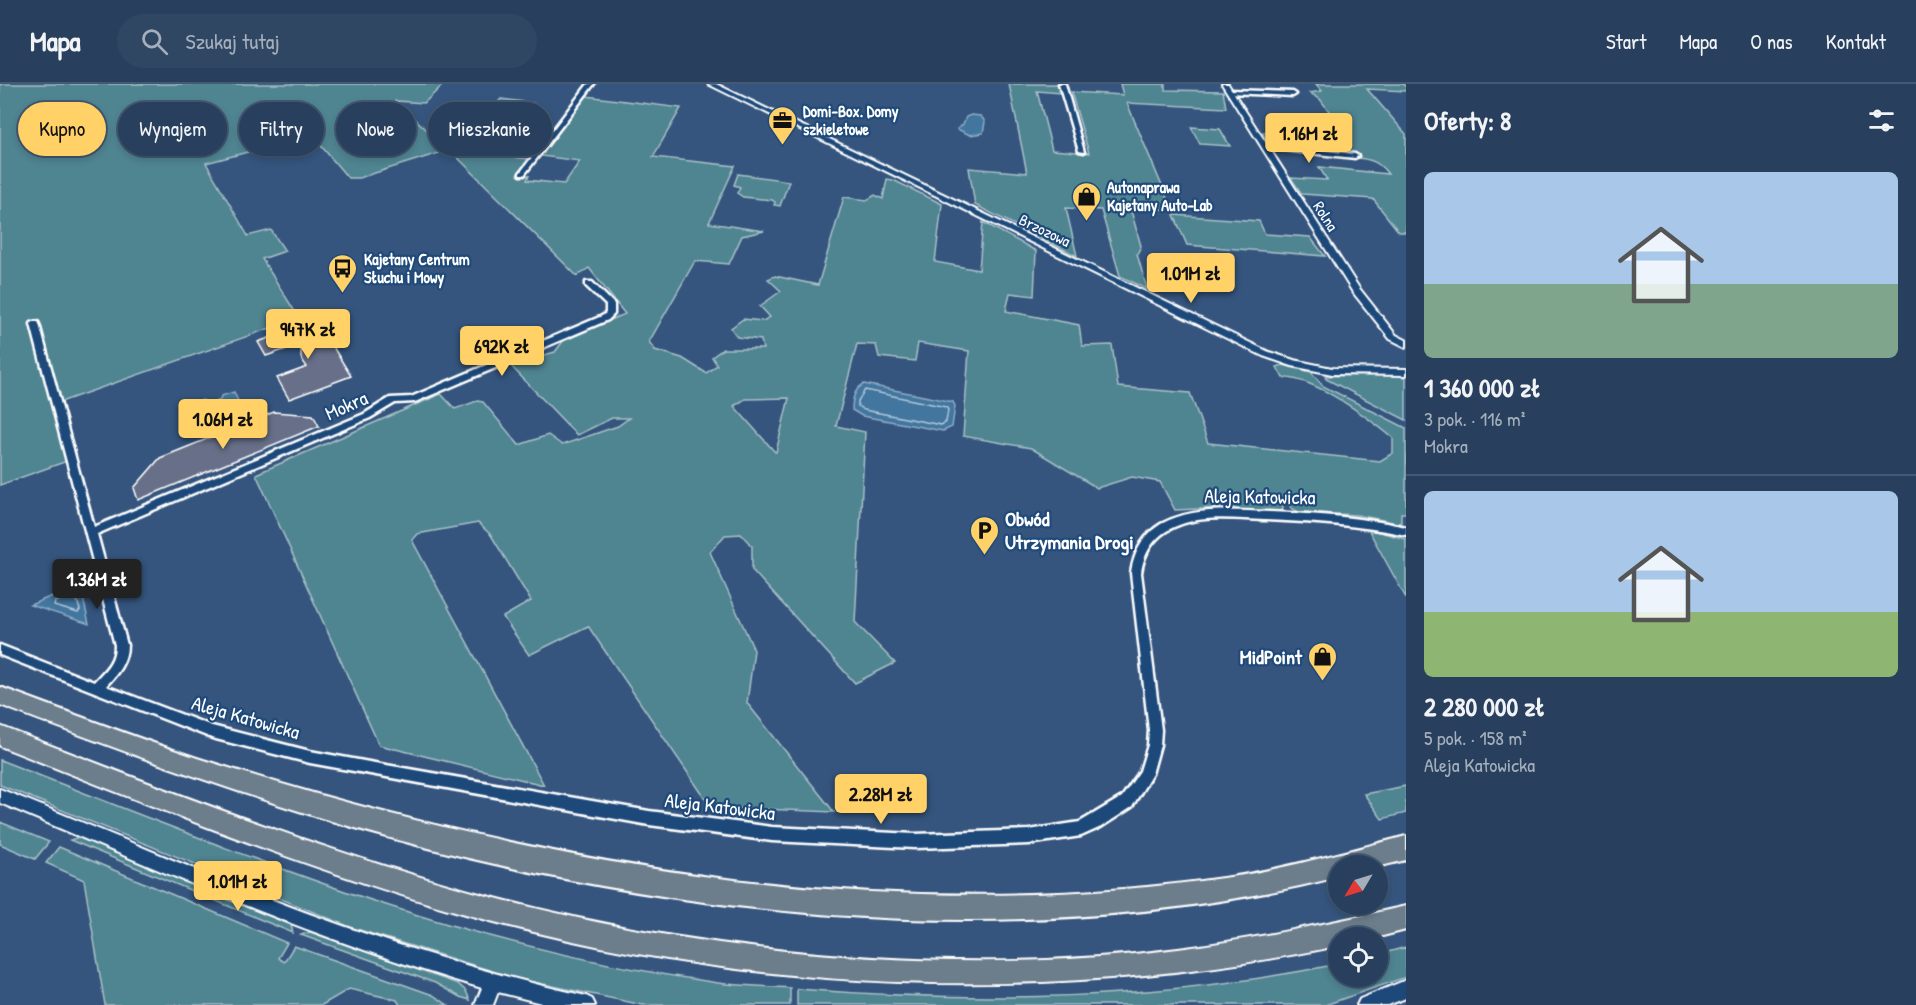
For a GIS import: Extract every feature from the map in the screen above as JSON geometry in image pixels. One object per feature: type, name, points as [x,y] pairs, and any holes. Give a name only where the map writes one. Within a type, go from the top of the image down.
[{"type":"highway","points":[[0,696],[199,768],[387,825],[488,851],[590,871],[754,897],[910,908],[1035,908],[1100,904],[1232,888],[1293,876],[1406,848]]},
{"type":"highway","points":[[0,736],[249,831],[358,869],[468,903],[576,930],[758,960],[891,969],[1055,971],[1192,961],[1266,950],[1332,937],[1406,918]]},
{"type":"street","points":[[522,174],[591,84]]},
{"type":"street","name":"Brzozowa","points":[[711,84],[1266,354],[1316,369],[1345,372],[1375,370],[1406,372]]},
{"type":"street","points":[[1062,84],[1082,151]]},
{"type":"street","points":[[1227,88],[1293,94]]},
{"type":"street","name":"Rolna","points":[[1227,88],[1355,290],[1393,337],[1406,344]]},
{"type":"street","points":[[1265,147],[1355,156]]},
{"type":"street","name":"Mokra","points":[[92,532],[367,416],[393,400],[414,400],[605,318],[610,314],[610,304],[589,284]]},
{"type":"street","points":[[35,324],[122,649],[117,665],[96,688]]},
{"type":"street","name":"Rolna","points":[[1388,330],[1406,338]]},
{"type":"street","name":"Brzozowa","points":[[1375,370],[1406,364]]},
{"type":"street","name":"Aleja Katowicka","points":[[0,650],[176,720],[265,746],[310,757],[649,818],[772,834],[846,839],[915,841],[1049,835],[1081,830],[1111,814],[1136,791],[1150,764],[1155,730],[1136,573],[1140,554],[1152,536],[1181,520],[1218,515],[1336,518],[1368,522],[1406,531]]},
{"type":"street","points":[[0,796],[316,925],[397,954],[493,983],[586,1005]]},
{"type":"street","points":[[484,1005],[493,983]]},
{"type":"street","points":[[1366,1005],[1406,989]]},
{"type":"green space","points":[[0,84],[444,84],[424,103],[336,102],[336,156],[416,156],[416,120],[428,131],[429,156],[359,178],[348,178],[324,149],[324,102],[239,102],[239,154],[206,163],[248,236],[271,230],[285,251],[262,259],[299,318],[52,405],[67,461],[0,485]]},
{"type":"green space","points":[[1009,84],[1058,84],[1061,93],[1037,91],[1052,150],[1089,153],[1071,92],[1123,95],[1120,84],[1165,84],[1165,90],[1223,91],[1226,108],[1127,103],[1172,210],[1130,207],[1141,246],[1137,254],[1147,289],[1120,276],[1101,210],[1066,208],[1077,256],[975,205],[969,168],[1027,173]]},
{"type":"green space","points":[[1316,84],[1403,84],[1406,87],[1406,91],[1367,89],[1406,134],[1406,232],[1399,232],[1373,199],[1302,194],[1291,178],[1327,180],[1319,167],[1388,174],[1378,164],[1356,158],[1354,153],[1277,146],[1269,143],[1262,132],[1350,139],[1320,99],[1310,93],[1322,91]]},
{"type":"green space","points":[[586,96],[681,108],[653,157],[735,166],[709,223],[764,231],[742,236],[729,264],[695,261],[649,342],[655,350],[682,358],[706,373],[717,365],[712,357],[723,349],[763,349],[761,340],[737,337],[731,328],[743,319],[763,321],[770,317],[760,306],[781,291],[768,279],[775,276],[818,285],[844,197],[867,200],[875,195],[883,199],[887,179],[893,180],[942,204],[935,262],[979,270],[983,222],[1036,251],[1034,296],[1010,293],[1006,311],[1079,325],[1082,346],[1112,345],[1118,387],[1190,393],[1208,443],[1380,461],[1393,453],[1393,438],[1383,430],[1325,391],[1295,379],[1283,378],[1277,367],[1283,365],[1311,372],[1323,386],[1406,428],[1406,513],[1401,513],[1401,522],[1398,523],[1357,515],[1299,512],[1291,508],[1285,499],[1280,499],[1282,511],[1237,510],[1231,507],[1225,496],[1221,494],[1218,496],[1222,505],[1220,508],[1175,510],[1160,482],[1132,477],[1097,488],[1031,448],[963,436],[969,351],[918,343],[915,361],[879,357],[876,345],[857,344],[836,426],[865,432],[855,622],[895,663],[855,683],[752,570],[752,546],[741,534],[725,535],[710,552],[754,650],[747,703],[834,812],[711,807],[588,626],[529,655],[503,617],[531,601],[491,535],[478,523],[417,534],[412,540],[544,785],[379,745],[256,474],[441,394],[455,409],[477,401],[483,402],[519,445],[548,435],[562,445],[618,426],[629,418],[612,418],[577,435],[510,365],[523,358],[555,352],[564,340],[625,314],[589,268],[577,276],[456,156],[506,156],[529,159],[517,175],[529,176],[527,180],[564,184],[580,161],[541,156],[552,156],[552,141]],"holes":[[[789,398],[775,452],[734,406],[745,399]]]},
{"type":"green space","points":[[501,99],[525,102],[498,102]]},
{"type":"green space","points":[[1191,127],[1220,129],[1230,146],[1200,144]]},
{"type":"green space","points":[[738,174],[789,181],[780,206],[774,205],[775,202],[772,200],[743,197],[737,193],[740,187],[734,185]]},
{"type":"green space","points":[[1174,215],[1259,221],[1265,234],[1310,237],[1325,256],[1187,245]]},
{"type":"green space","points":[[1390,375],[1406,377],[1406,420],[1326,379],[1325,376]]},
{"type":"green space","points":[[1368,529],[1406,539],[1406,598]]},
{"type":"green space","points":[[0,760],[240,853],[426,918],[592,961],[718,983],[790,988],[790,1005],[643,1005],[515,978],[353,928],[0,785]]},
{"type":"green space","points":[[1406,786],[1406,813],[1382,819],[1364,794]]},
{"type":"green space","points":[[0,822],[49,842],[35,859],[0,844]]},
{"type":"green space","points":[[79,837],[291,925],[293,933],[70,840]]},
{"type":"green space","points":[[59,847],[287,943],[278,958],[284,962],[294,946],[433,995],[448,1005],[400,1005],[397,1000],[349,989],[322,1005],[105,1005],[84,880],[46,863]]},
{"type":"green space","points":[[310,932],[458,984],[466,991],[470,1000],[435,983],[301,935]]},
{"type":"green space","points":[[1406,947],[1406,977],[1388,983],[1388,952]]},
{"type":"green space","points":[[1328,966],[1328,987],[1377,987],[1325,1005],[797,1005],[797,989],[933,996],[1069,996],[1136,992],[1271,976]]},
{"type":"water","points":[[981,116],[985,122],[983,133],[970,135],[957,129],[966,117]]},
{"type":"water","points":[[864,384],[953,402],[955,406],[952,427],[943,431],[862,416],[852,410],[852,406],[856,392]]},
{"type":"water","points":[[234,392],[239,403],[222,414],[201,417],[193,408],[202,400],[212,404],[220,400],[221,396]]},
{"type":"water","points":[[80,585],[89,624],[30,605]]},
{"type":"building","points":[[317,321],[351,376],[289,399],[277,378],[307,367],[301,358],[301,344],[266,356],[258,342]]},
{"type":"building","points":[[274,412],[313,415],[319,426],[138,500],[134,488],[160,458]]},
{"type":"place","name":"Domi-Box. Domy szkieletowe","points":[[782,146]]},
{"type":"place","name":"Autonaprawa Kajetany Auto-Lab","points":[[1086,222]]},
{"type":"place","name":"Kajetany Centrum Słuchu i Mowy","points":[[343,294]]},
{"type":"place","name":"Obwód Utrzymania Drogi","points":[[984,556]]},
{"type":"place","name":"MidPoint","points":[[1323,682]]}]
